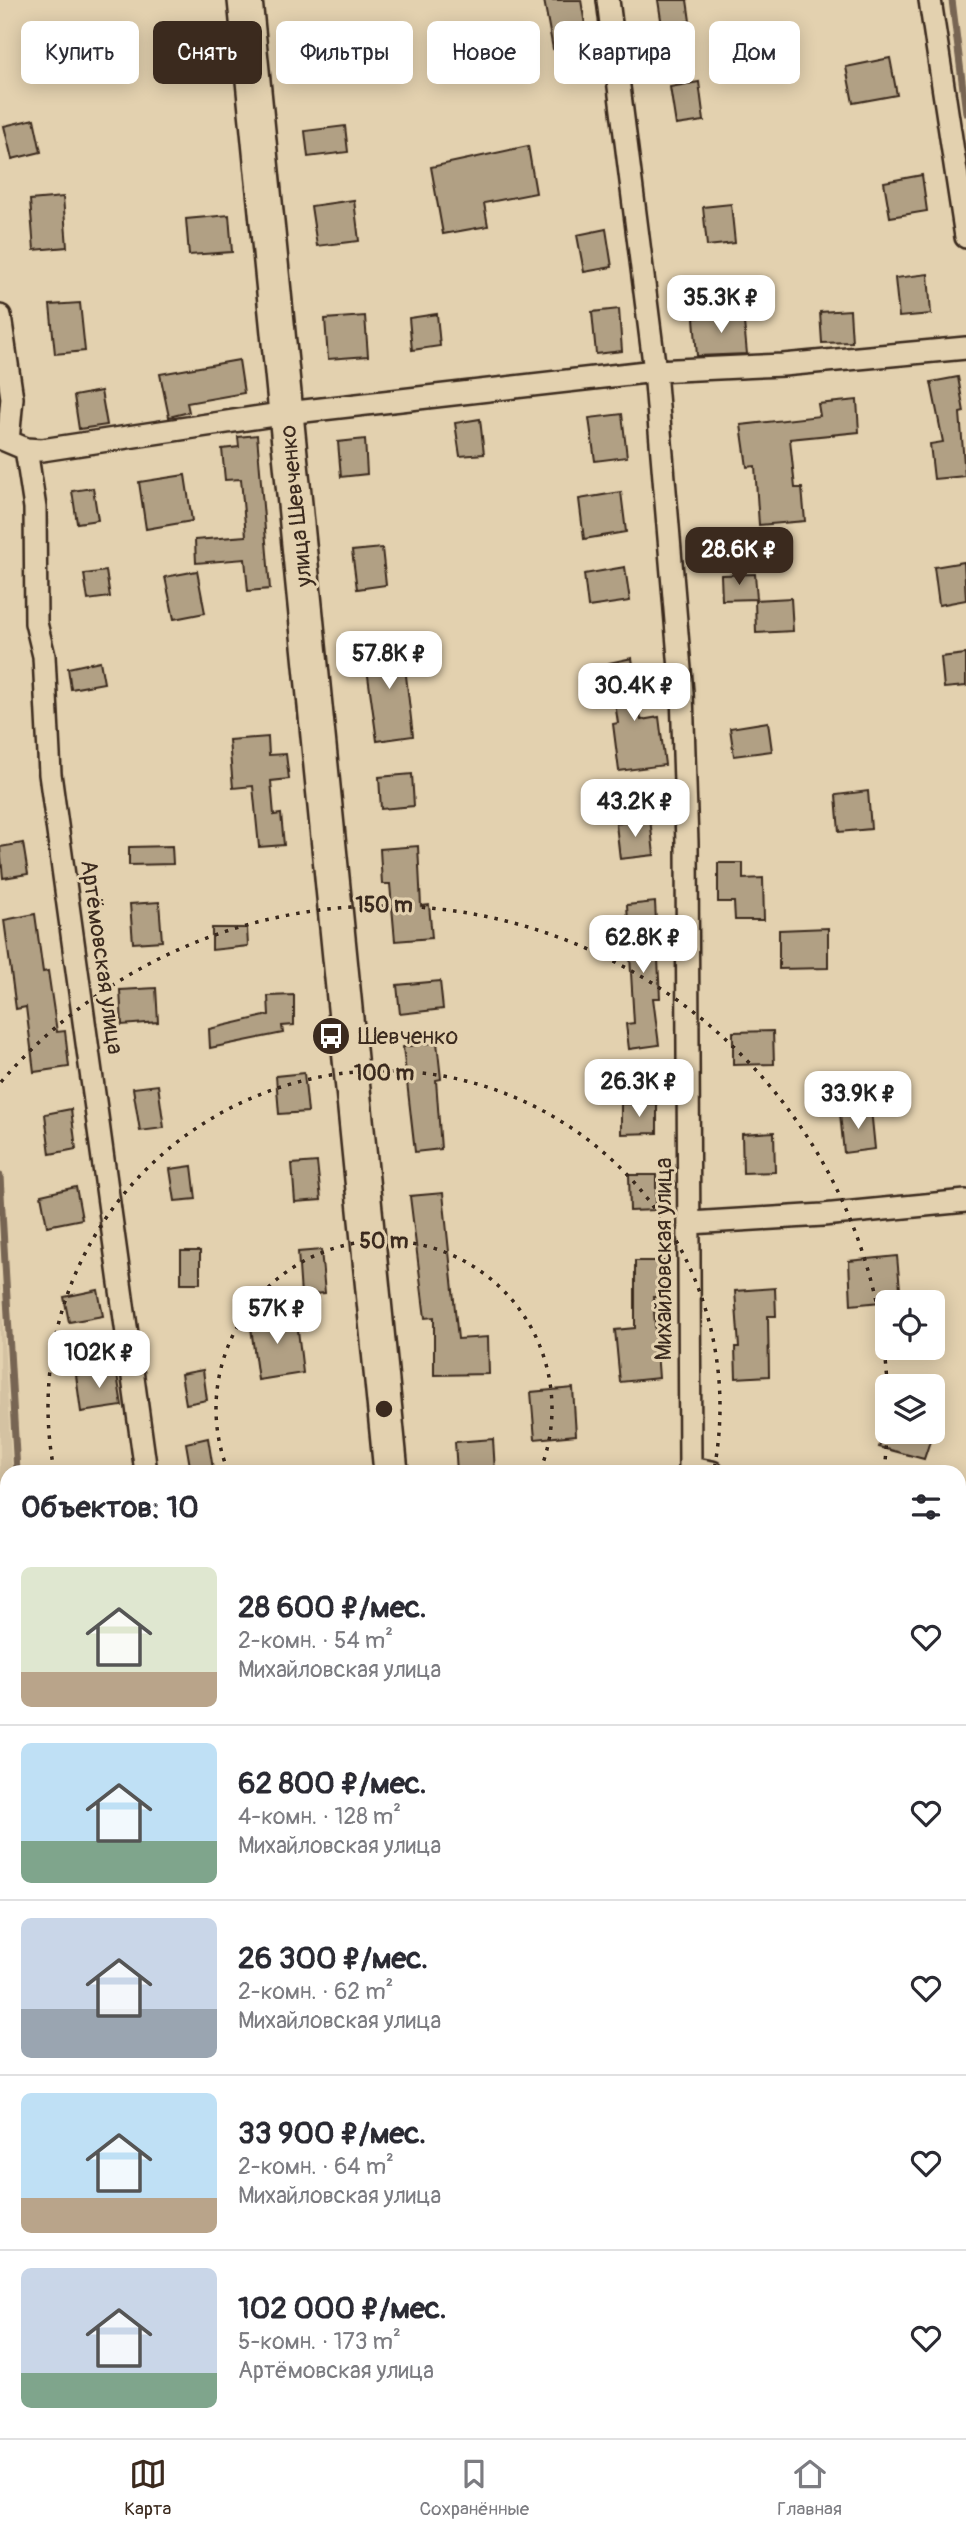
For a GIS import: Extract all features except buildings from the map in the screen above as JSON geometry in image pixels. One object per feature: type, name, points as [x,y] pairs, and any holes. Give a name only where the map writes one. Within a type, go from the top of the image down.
[{"type":"main road","name":"улица Шевченко","points":[[245,0],[390,1465]]},
{"type":"street","name":"Михайловская улица","points":[[608,0],[655,371],[682,693],[687,843],[690,1465]]},
{"type":"street","points":[[930,0],[966,237]]},
{"type":"street","name":"Артёмовская улица","points":[[0,316],[12,398],[11,443],[34,508],[36,623],[44,656],[50,774],[145,1465]]},
{"type":"street","points":[[11,443],[41,450],[287,413],[655,371],[783,365],[966,348]]},
{"type":"street","points":[[690,1223],[823,1215],[966,1201]]},
{"type":"shaded area","points":[[0,1276],[12,1465],[0,1465]]},
{"type":"waterway","points":[[952,0],[966,113]]},
{"type":"waterway","points":[[0,1176],[17,1465]]},
{"type":"place","name":"Шевченко","points":[[331,1036]]}]
